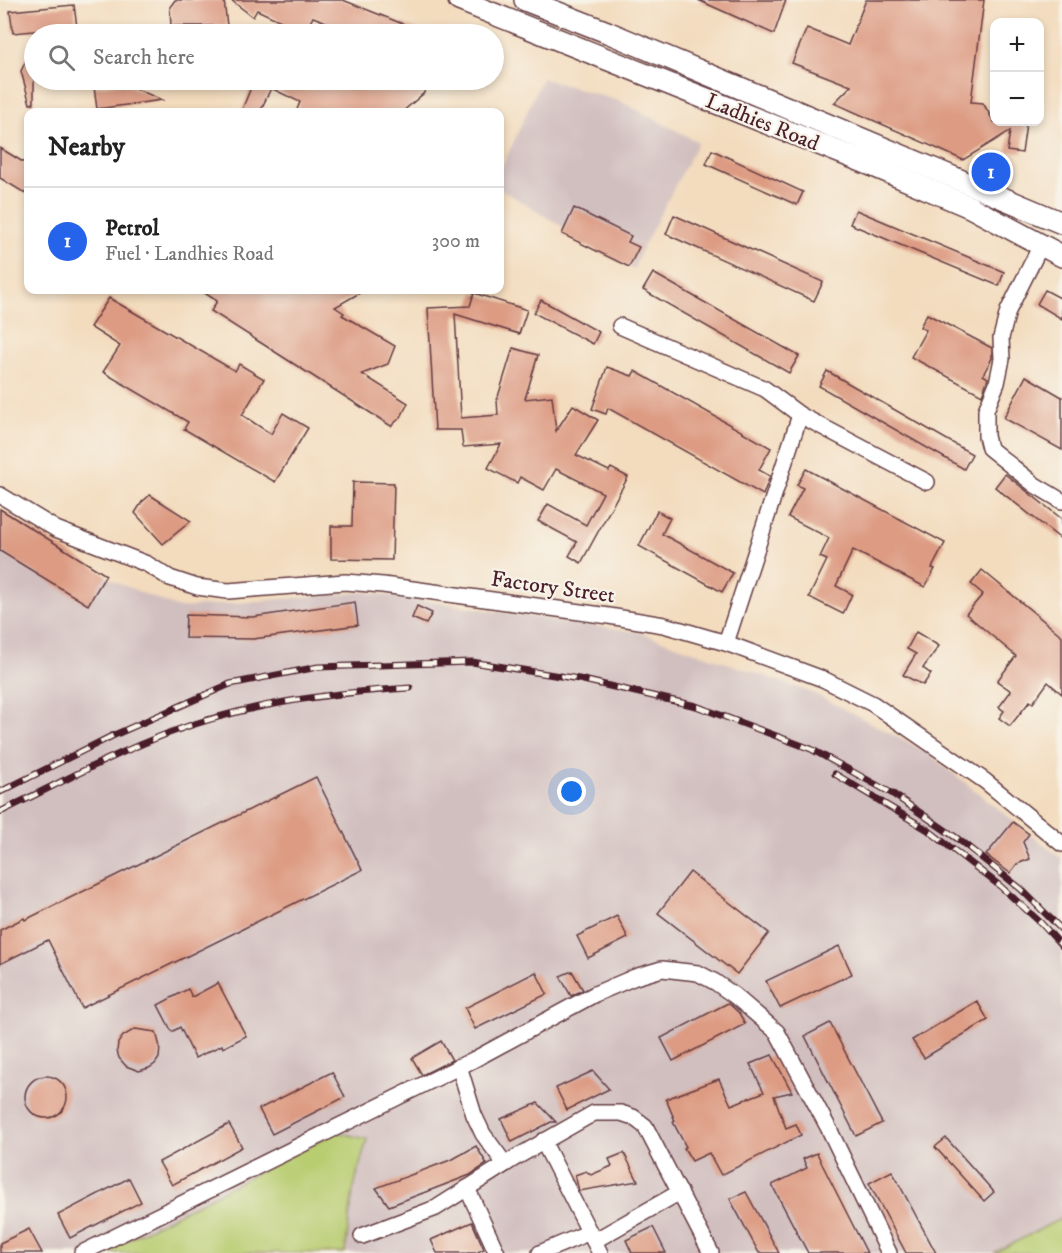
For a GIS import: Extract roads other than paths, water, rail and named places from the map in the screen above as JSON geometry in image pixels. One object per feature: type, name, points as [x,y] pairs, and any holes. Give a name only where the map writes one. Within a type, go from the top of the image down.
[{"type":"main road","name":"Ladhies Road","points":[[459,0],[869,164],[970,207],[1062,256]]},
{"type":"main road","points":[[525,0],[608,32],[1062,222]]},
{"type":"street","points":[[1041,245],[1008,311],[1001,338],[1002,359],[997,383],[986,410],[986,436],[989,448],[1035,485],[1062,501]]},
{"type":"street","points":[[620,326],[765,389],[800,414],[927,482]]},
{"type":"street","points":[[726,643],[800,414]]},
{"type":"street","name":"Factory Street","points":[[0,495],[56,529],[147,564],[170,578],[197,587],[228,591],[345,582],[383,585],[609,616],[664,626],[726,643],[823,679],[873,704],[985,781],[1062,844]]},
{"type":"street","points":[[82,1253],[459,1065],[595,994],[635,977],[662,969],[698,973],[735,996],[777,1032],[889,1253]]},
{"type":"street","points":[[459,1065],[474,1115],[483,1134],[505,1164]]},
{"type":"street","points":[[362,1236],[436,1208],[543,1141],[594,1113],[621,1113],[633,1117],[645,1126],[711,1253]]},
{"type":"street","points":[[543,1141],[595,1242]]},
{"type":"street","points":[[467,1188],[497,1253]]},
{"type":"street","points":[[540,1253],[595,1242],[680,1192]]},
{"type":"railway","points":[[0,792],[112,736],[230,684],[318,667],[472,662],[579,679],[696,706],[811,749],[893,794],[958,839],[1021,889],[1062,930]]},
{"type":"railway","points":[[0,812],[126,751],[198,723],[257,707],[349,693],[410,688]]},
{"type":"railway","points":[[835,774],[928,830],[1000,886],[1040,922],[1062,946]]},
{"type":"place","name":"Petrol","points":[[991,172]]}]
